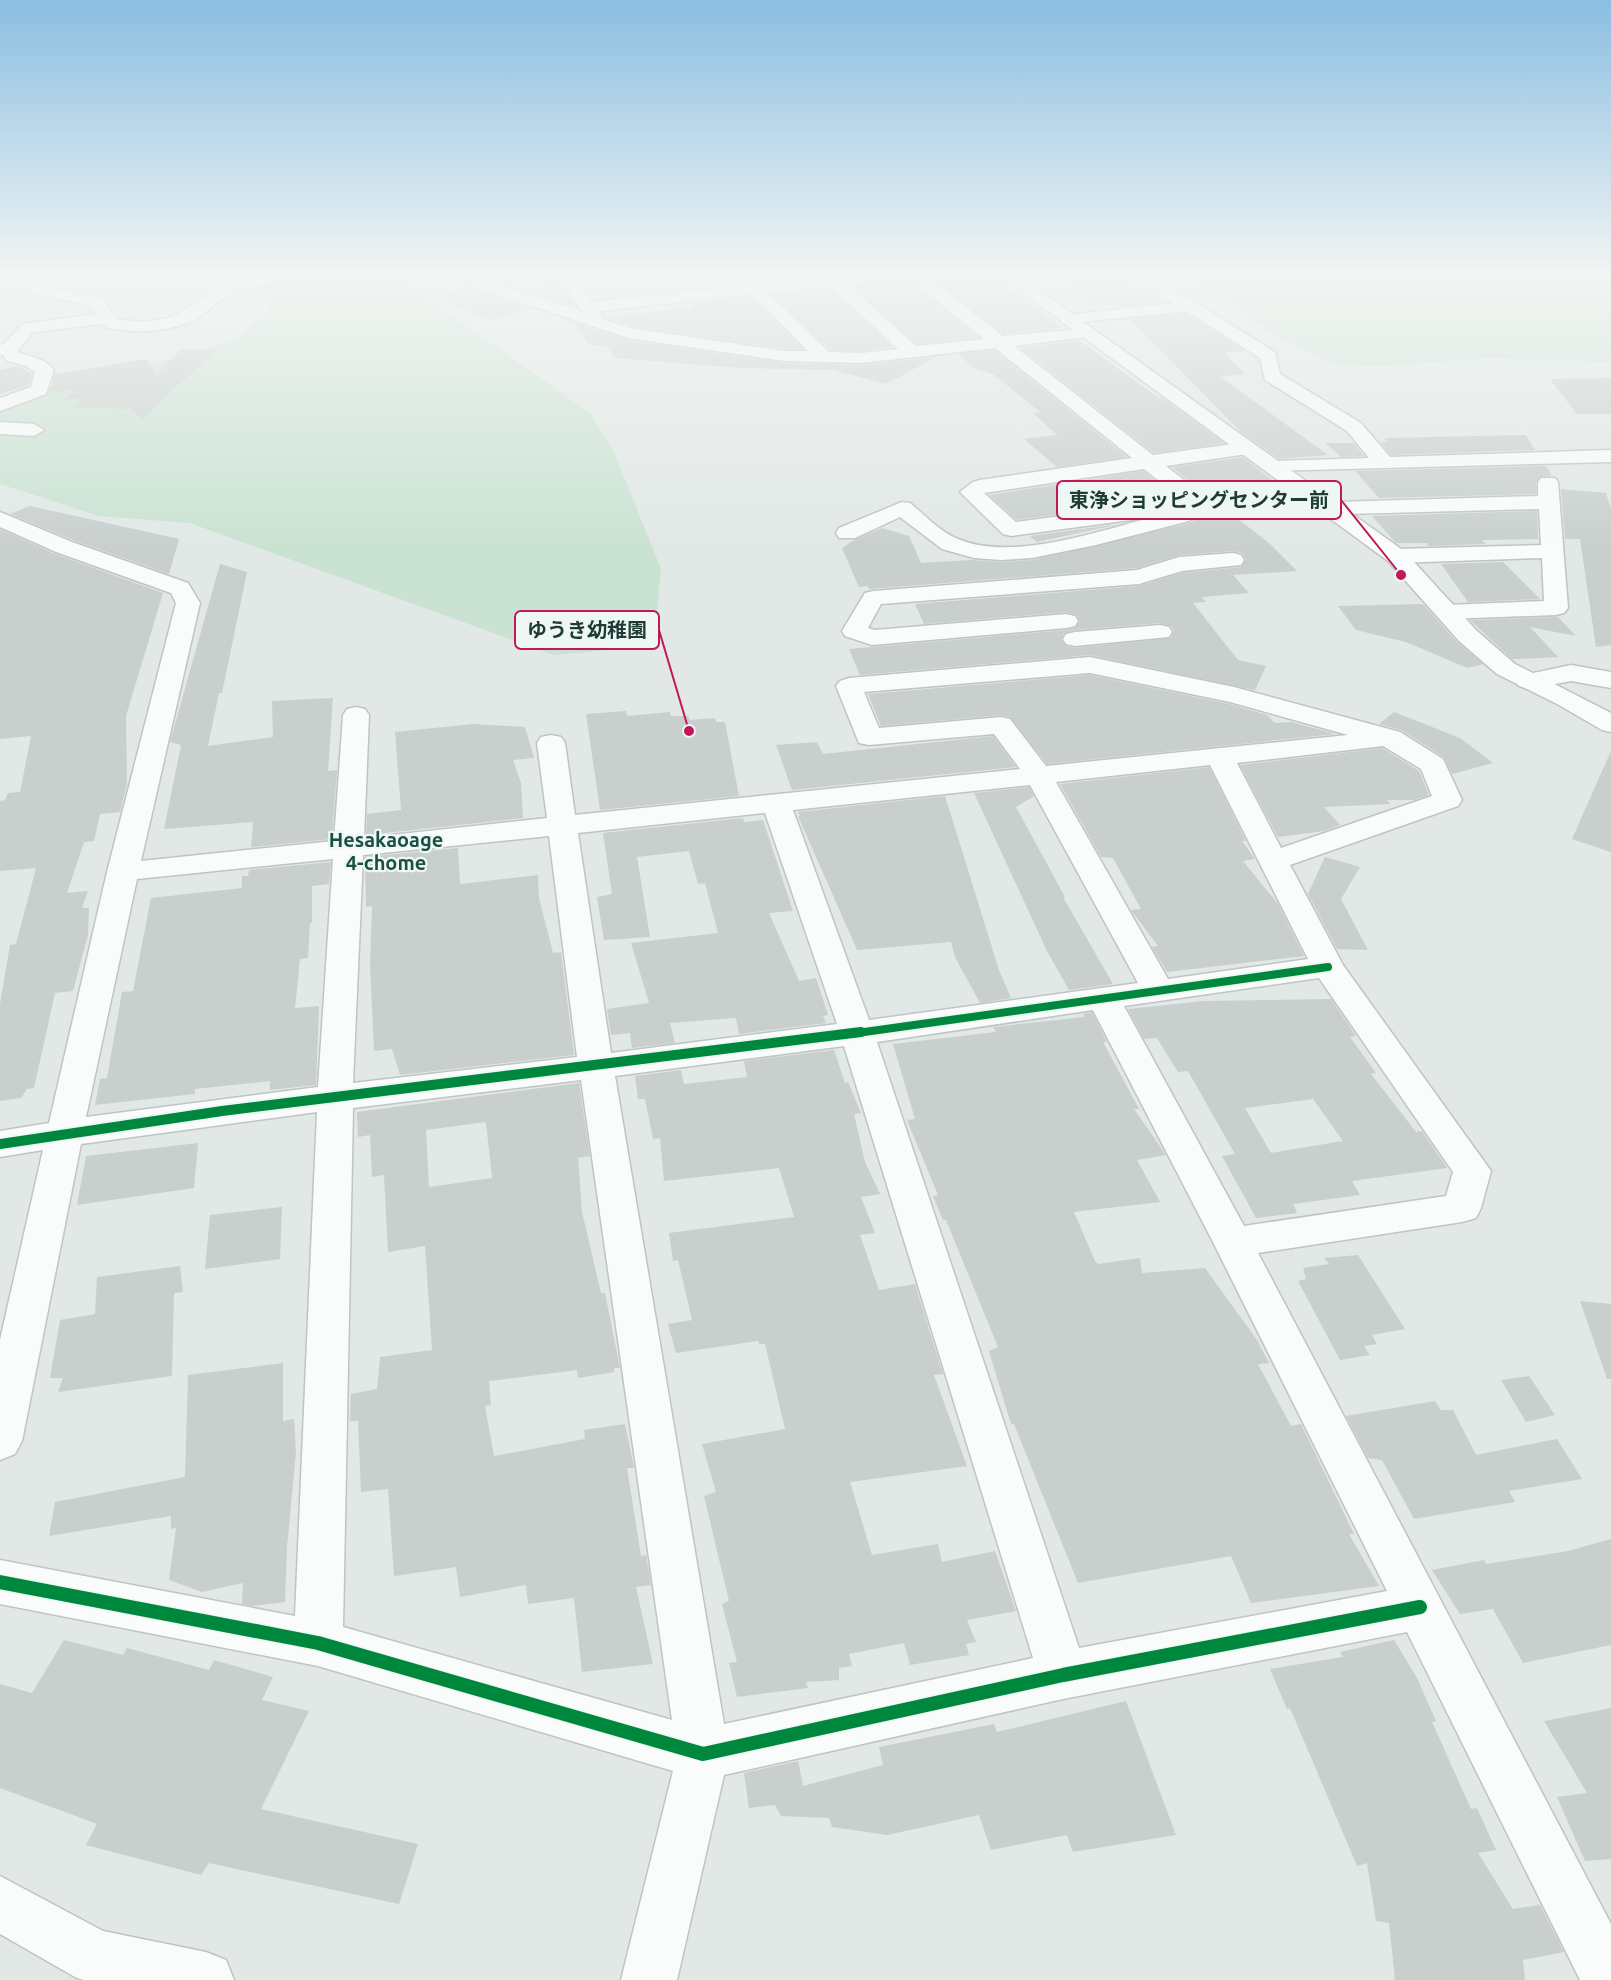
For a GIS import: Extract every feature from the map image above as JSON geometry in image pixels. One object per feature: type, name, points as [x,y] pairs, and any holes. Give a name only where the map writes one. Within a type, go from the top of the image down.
[{"type":"street","points":[[0,405],[39,390],[45,370],[38,365]]},
{"type":"street","points":[[1027,365],[1201,504]]},
{"type":"street","points":[[1133,365],[1396,556],[1468,636],[1506,669],[1568,699],[1611,724]]},
{"type":"street","points":[[1270,365],[1271,376],[1354,427],[1383,462]]},
{"type":"street","points":[[0,428],[34,430]]},
{"type":"street","points":[[1247,448],[980,486],[971,492],[1011,529],[1201,504],[1271,510],[1548,502]]},
{"type":"street","points":[[1274,467],[1611,456]]},
{"type":"street","points":[[1446,612],[1556,609],[1548,502],[1549,459]]},
{"type":"street","points":[[848,533],[902,507],[950,544],[986,554],[1028,553],[1181,516],[1201,504]]},
{"type":"street","points":[[0,519],[64,547],[180,588],[188,603],[122,872],[63,1132],[0,1441]]},
{"type":"street","points":[[1396,556],[1552,551]]},
{"type":"street","points":[[1028,553],[1090,665]]},
{"type":"street","points":[[1160,632],[1071,630],[872,638],[854,631],[873,598],[1139,577],[1179,564],[1233,560]]},
{"type":"street","points":[[1158,990],[1039,776],[1002,725],[868,737],[849,686],[1090,665],[1234,695],[1390,738],[1433,765],[1448,800],[1275,860]]},
{"type":"street","points":[[1528,681],[1571,673],[1611,680]]},
{"type":"street","points":[[318,1643],[335,1096],[356,715]]},
{"type":"street","points":[[122,872],[1390,738]]},
{"type":"street","points":[[552,743],[596,1067],[703,1754],[649,1980]]},
{"type":"street","points":[[1220,757],[1275,860],[1328,967],[1472,1170],[1462,1208],[1233,1242]]},
{"type":"street","points":[[776,803],[856,1031],[1063,1675]]},
{"type":"street","points":[[0,1144],[63,1132],[335,1096],[596,1067],[1328,967]]},
{"type":"street","points":[[1103,997],[1233,1242],[1610,1980]]},
{"type":"street","points":[[0,1582],[318,1643],[703,1754],[1063,1675],[1420,1606]]},
{"type":"street","points":[[0,1903],[95,1957],[206,1980]]},
{"type":"green space","points":[[143,365],[522,365],[590,413],[614,452],[661,569],[655,629],[627,648],[554,655],[190,523],[99,516],[0,484],[0,398]]},
{"type":"building","points":[[107,365],[150,365],[157,375],[166,365],[199,365],[142,419],[131,409],[74,407],[83,399],[65,399],[75,390],[49,392],[55,374]]},
{"type":"building","points":[[708,365],[920,365],[886,384],[833,370]]},
{"type":"building","points":[[971,365],[1013,365],[1127,457],[1057,467],[1024,439],[1057,435],[1033,413],[1040,412],[993,374],[975,369]]},
{"type":"building","points":[[1042,365],[1114,365],[1224,443],[1154,453]]},
{"type":"building","points":[[1176,365],[1236,365],[1245,374],[1221,377],[1328,455],[1279,459],[1241,432]]},
{"type":"building","points":[[18,366],[32,373],[29,385],[0,394],[0,370]]},
{"type":"building","points":[[1611,378],[1611,414],[1577,414],[1550,379]]},
{"type":"building","points":[[1526,435],[1535,450],[1391,455],[1380,442],[1388,442],[1384,438]]},
{"type":"building","points":[[1325,443],[1354,443],[1364,456],[1341,457]]},
{"type":"building","points":[[1243,457],[1292,496],[1258,501],[1208,496],[1172,467]]},
{"type":"building","points":[[1546,466],[1552,476],[1539,477],[1536,482],[1536,494],[1379,498],[1355,471]]},
{"type":"building","points":[[1143,471],[1177,498],[1017,520],[989,495]]},
{"type":"building","points":[[1561,489],[1606,493],[1611,509],[1611,645],[1596,647],[1580,539],[1565,539]]},
{"type":"building","points":[[30,506],[179,539],[169,574],[73,540],[10,514]]},
{"type":"building","points":[[1537,511],[1538,539],[1481,540],[1486,544],[1428,546],[1427,543],[1396,543],[1372,516]]},
{"type":"building","points":[[1206,513],[1233,515],[1270,544],[1297,571],[1233,575],[1249,593],[1202,597],[1206,602],[1193,603],[1238,660],[1266,666],[1255,690],[1090,655],[860,675],[849,649],[1075,628],[1080,622],[1077,615],[1066,612],[924,624],[915,604],[1139,586],[1182,573],[1241,567],[1246,559],[1242,553],[1233,551],[1179,555],[1137,568],[869,589],[868,586],[859,587],[842,548],[882,528],[909,536],[921,563],[971,560],[1001,562],[1032,560],[1190,523]],"holes":[[[1160,623],[1171,626],[1174,631],[1171,638],[1075,648],[1066,646],[1061,640],[1064,633],[1075,630]]]},
{"type":"building","points":[[1120,524],[1037,542],[1030,536]]},
{"type":"building","points":[[0,529],[55,554],[163,593],[126,716],[127,784],[120,812],[100,814],[94,841],[84,842],[67,893],[88,891],[82,908],[89,908],[88,935],[73,991],[55,993],[34,1088],[27,1089],[21,1098],[0,1101],[0,1004],[10,945],[16,944],[36,868],[0,871],[0,801],[5,800],[8,793],[20,792],[31,736],[0,739]]},
{"type":"building","points":[[1503,562],[1540,599],[1468,602],[1441,564]]},
{"type":"building","points":[[220,564],[247,572],[222,693],[219,693],[208,746],[273,737],[272,701],[333,698],[328,771],[337,770],[332,839],[251,847],[253,822],[164,829],[181,745],[170,742]]},
{"type":"building","points":[[1423,604],[1457,642],[1483,664],[1467,668],[1406,642],[1356,630],[1338,606]]},
{"type":"building","points":[[1558,617],[1576,636],[1530,627],[1558,657],[1521,659],[1512,659],[1470,620]]},
{"type":"building","points":[[1090,675],[1229,704],[1267,715],[1275,723],[1291,722],[1336,734],[1047,764],[1010,717],[1001,715],[881,726],[868,694]]},
{"type":"building","points":[[626,711],[627,716],[670,712],[671,716],[688,716],[690,720],[715,718],[716,722],[725,722],[739,796],[600,810],[586,714]]},
{"type":"building","points":[[1394,712],[1460,738],[1493,763],[1452,774],[1444,757],[1401,730],[1379,724]]},
{"type":"building","points":[[473,724],[525,727],[534,758],[513,760],[521,783],[523,818],[366,835],[367,814],[401,810],[395,732]]},
{"type":"building","points":[[993,736],[1016,767],[792,790],[776,745],[817,742],[823,754]]},
{"type":"building","points":[[1382,748],[1419,771],[1429,795],[1414,800],[1387,800],[1390,804],[1324,807],[1340,825],[1324,831],[1278,837],[1240,765]]},
{"type":"building","points":[[1611,751],[1611,852],[1572,839]]},
{"type":"building","points":[[1209,767],[1246,841],[1242,841],[1255,859],[1243,861],[1278,904],[1304,956],[1167,972],[1152,947],[1158,946],[1131,910],[1141,909],[1113,858],[1101,857],[1060,784]]},
{"type":"building","points":[[1029,787],[1034,796],[1016,807],[1065,897],[1063,897],[1113,984],[1069,990],[1047,951],[974,793]]},
{"type":"building","points":[[945,796],[999,970],[1011,998],[980,1003],[955,957],[951,942],[857,950],[798,816],[800,816],[798,812]]},
{"type":"building","points":[[743,818],[744,822],[763,820],[793,911],[769,913],[799,981],[816,978],[828,1015],[823,1016],[826,1023],[739,1034],[736,1018],[670,1023],[675,1043],[632,1048],[630,1033],[611,1035],[607,1009],[649,1003],[631,943],[718,933],[705,883],[698,884],[689,851],[637,857],[650,937],[604,940],[597,897],[612,894],[603,833]]},
{"type":"building","points":[[458,848],[460,884],[538,875],[539,898],[553,953],[561,952],[574,1055],[400,1075],[392,1049],[374,1051],[370,965],[372,906],[366,907],[365,857]]},
{"type":"building","points":[[1325,857],[1360,867],[1341,899],[1368,950],[1337,949],[1308,894]]},
{"type":"building","points":[[331,862],[329,884],[312,886],[312,923],[310,923],[308,958],[300,959],[295,1008],[319,1006],[316,1085],[270,1090],[270,1081],[195,1089],[195,1094],[95,1105],[100,1079],[107,1078],[122,992],[133,991],[151,898],[242,888],[242,876],[248,876],[249,870]]},
{"type":"building","points":[[1331,999],[1356,1036],[1350,1037],[1376,1073],[1371,1074],[1416,1132],[1422,1131],[1447,1168],[1352,1181],[1360,1195],[1293,1204],[1297,1213],[1256,1218],[1222,1156],[1235,1154],[1188,1071],[1178,1072],[1157,1038],[1144,1039],[1128,1009],[1204,1001]],"holes":[[[1313,1099],[1343,1141],[1271,1153],[1245,1108]]]},
{"type":"building","points":[[1092,1012],[1107,1042],[1103,1042],[1139,1109],[1134,1109],[1166,1155],[1137,1160],[1160,1202],[1074,1212],[1095,1261],[1098,1264],[1140,1258],[1142,1273],[1205,1268],[1257,1340],[1269,1363],[1258,1364],[1291,1426],[1301,1424],[1354,1534],[1349,1534],[1379,1586],[1251,1603],[1231,1556],[1078,1583],[1014,1424],[1011,1424],[989,1351],[998,1347],[946,1220],[943,1220],[933,1196],[938,1195],[907,1120],[915,1119],[893,1044],[996,1032],[993,1027],[1084,1017],[1083,1014]]},
{"type":"building","points":[[834,1050],[845,1083],[848,1082],[861,1113],[854,1114],[865,1162],[880,1194],[861,1197],[875,1233],[860,1235],[879,1290],[915,1284],[943,1374],[934,1375],[967,1466],[850,1482],[872,1555],[938,1544],[942,1562],[995,1551],[1016,1611],[967,1620],[976,1642],[966,1644],[969,1655],[910,1665],[904,1643],[849,1654],[852,1666],[839,1668],[839,1680],[806,1682],[808,1688],[737,1697],[729,1663],[737,1662],[722,1604],[729,1601],[704,1496],[716,1492],[702,1444],[785,1429],[765,1344],[759,1344],[758,1341],[676,1353],[668,1324],[692,1320],[678,1260],[673,1261],[669,1233],[794,1217],[779,1168],[664,1181],[660,1138],[653,1139],[645,1099],[638,1099],[635,1076],[681,1070],[684,1084],[747,1077],[744,1061]]},
{"type":"building","points":[[579,1083],[590,1156],[578,1158],[582,1212],[601,1293],[605,1293],[620,1368],[614,1368],[614,1372],[578,1378],[577,1370],[489,1381],[491,1405],[485,1406],[494,1456],[585,1439],[584,1430],[625,1424],[634,1468],[627,1468],[641,1556],[646,1555],[651,1585],[636,1587],[653,1664],[582,1672],[574,1598],[528,1604],[526,1585],[460,1597],[456,1567],[394,1576],[388,1489],[361,1492],[358,1421],[350,1421],[351,1394],[377,1389],[380,1357],[432,1350],[425,1246],[388,1252],[384,1175],[372,1177],[370,1135],[358,1137],[357,1112]],"holes":[[[486,1122],[492,1178],[429,1187],[426,1130]]]},
{"type":"building","points":[[198,1143],[194,1188],[77,1205],[86,1156]]},
{"type":"building","points":[[282,1207],[280,1259],[205,1269],[210,1215]]},
{"type":"building","points":[[1358,1255],[1405,1329],[1372,1335],[1377,1344],[1364,1346],[1370,1355],[1340,1360],[1298,1281],[1306,1279],[1303,1268],[1329,1264],[1324,1258]]},
{"type":"building","points":[[180,1266],[183,1292],[174,1293],[172,1376],[58,1392],[63,1378],[50,1378],[60,1320],[95,1314],[97,1277]]},
{"type":"building","points":[[1580,1301],[1611,1304],[1611,1379],[1607,1379]]},
{"type":"building","points":[[283,1363],[283,1421],[294,1419],[296,1452],[287,1547],[285,1602],[252,1606],[242,1604],[243,1583],[202,1592],[169,1580],[176,1528],[171,1529],[171,1516],[49,1536],[55,1502],[185,1477],[188,1375]]},
{"type":"building","points":[[1529,1376],[1555,1415],[1526,1422],[1501,1380]]},
{"type":"building","points":[[1435,1401],[1441,1410],[1453,1410],[1476,1455],[1557,1439],[1582,1479],[1509,1491],[1515,1502],[1414,1519],[1382,1460],[1368,1458],[1346,1416]]},
{"type":"building","points":[[1611,1539],[1611,1645],[1523,1663],[1493,1609],[1460,1614],[1432,1570],[1484,1560],[1486,1564],[1568,1551]]},
{"type":"building","points":[[64,1640],[123,1655],[127,1648],[209,1670],[214,1660],[273,1677],[262,1700],[309,1711],[261,1809],[418,1844],[399,1904],[209,1863],[201,1875],[86,1845],[97,1824],[0,1788],[0,1684],[32,1693]]},
{"type":"building","points":[[1394,1640],[1417,1678],[1436,1721],[1432,1722],[1471,1809],[1477,1808],[1496,1850],[1478,1853],[1513,1909],[1540,1905],[1564,1952],[1523,1960],[1525,1980],[1395,1980],[1389,1923],[1376,1921],[1367,1863],[1357,1866],[1290,1708],[1287,1709],[1270,1669],[1343,1657],[1340,1652]]},
{"type":"building","points":[[1126,1701],[1176,1835],[1073,1852],[1067,1835],[991,1850],[979,1815],[887,1835],[832,1827],[829,1818],[781,1816],[775,1805],[749,1808],[744,1773],[798,1761],[803,1786],[883,1765],[879,1747],[994,1724],[997,1732]]},
{"type":"building","points":[[1611,1708],[1611,1859],[1585,1861],[1557,1797],[1587,1793],[1544,1721]]},
{"type":"cycle path","points":[[0,1144],[148,1121],[778,1044],[1328,967]]},
{"type":"cycle path","points":[[0,1582],[318,1643],[703,1754],[1063,1675],[1420,1607]]},
{"type":"place","name":"東浄ショッピングセンター前","points":[[1401,575]]},
{"type":"place","name":"ゆうき幼稚園","points":[[689,731]]},
{"type":"district","name":"Hesakaoage 4-chome","points":[[386,850]]}]
